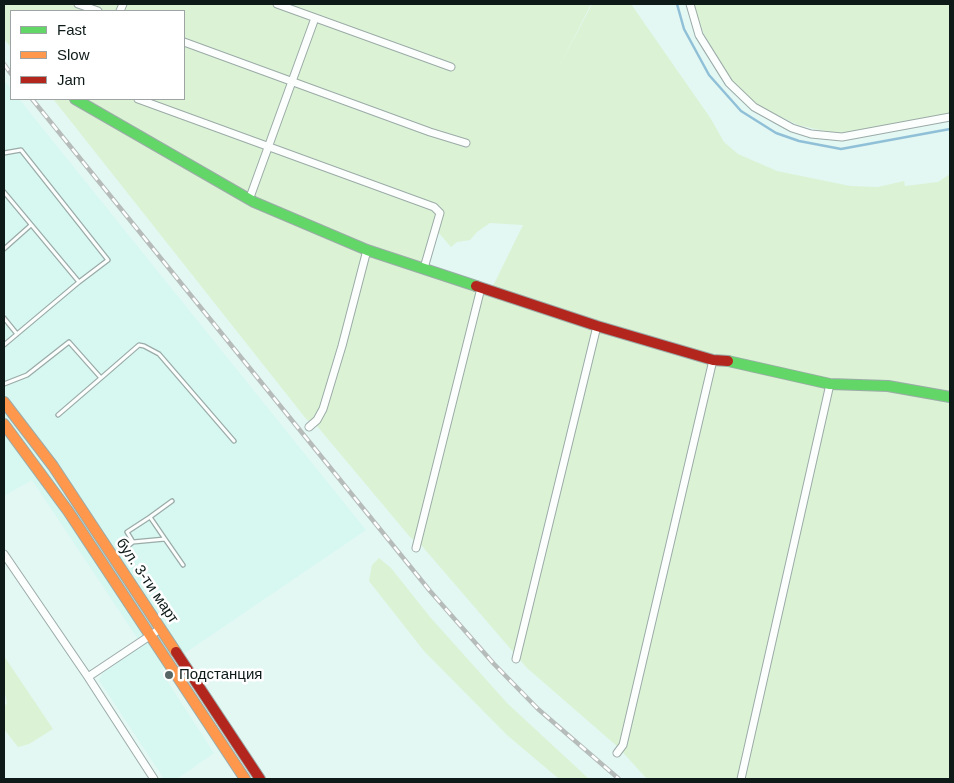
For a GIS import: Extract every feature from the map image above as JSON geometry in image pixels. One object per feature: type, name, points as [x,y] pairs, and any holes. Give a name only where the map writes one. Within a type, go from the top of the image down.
[{"type":"street","points":[[78,4],[95,10]]},
{"type":"street","points":[[278,4],[450,67]]},
{"type":"street","points":[[690,4],[699,35],[729,83],[754,107],[792,128],[812,134],[842,137],[950,117]]},
{"type":"street","points":[[249,200],[315,18]]},
{"type":"street","points":[[185,42],[430,132],[466,143]]},
{"type":"street","points":[[141,100],[438,210],[440,213],[424,268]]},
{"type":"street","points":[[82,101],[249,200],[367,250],[597,326],[714,360],[720,359],[773,374],[830,384],[888,386],[950,397]]},
{"type":"street","points":[[309,427],[317,420],[322,409],[342,346],[367,250]]},
{"type":"street","points":[[416,548],[481,288]]},
{"type":"street","points":[[516,659],[597,326]]},
{"type":"street","points":[[617,753],[623,745],[714,360]]},
{"type":"street","points":[[741,779],[830,384]]},
{"type":"street","name":"бул. 3-ти март","points":[[4,402],[53,466],[260,779]]},
{"type":"street","name":"бул. 3-ти март","points":[[4,424],[42,474],[246,779]]},
{"type":"street","points":[[4,554],[154,779]]},
{"type":"street","points":[[88,678],[160,629]]},
{"type":"lane","points":[[4,153],[21,150],[108,260],[4,345]]},
{"type":"lane","points":[[4,192],[79,282]]},
{"type":"lane","points":[[4,249],[31,225]]},
{"type":"lane","points":[[4,318],[17,334]]},
{"type":"lane","points":[[4,384],[27,375],[69,342],[101,378]]},
{"type":"lane","points":[[58,415],[139,345],[159,354],[234,441]]},
{"type":"lane","points":[[133,542],[127,532],[172,501]]},
{"type":"lane","points":[[150,517],[183,565]]},
{"type":"lane","points":[[103,565],[133,542],[165,538]]},
{"type":"shaded area","points":[[4,4],[591,4],[558,69],[592,4],[631,4],[711,119],[724,142],[738,154],[777,171],[850,186],[878,187],[904,181],[905,186],[938,182],[950,174],[950,394],[889,384],[833,382],[773,371],[711,357],[490,288],[487,292],[539,308],[540,311],[710,362],[772,376],[839,387],[888,389],[950,399],[950,779],[647,779],[618,747],[527,668],[422,546],[410,537],[317,426],[307,420],[54,100],[185,100],[185,10],[10,10],[10,46],[4,39]],"holes":[[[490,223],[523,225],[494,284],[489,288],[428,267],[438,232],[451,247],[457,242],[470,240],[477,232]]]},
{"type":"shaded area","points":[[694,4],[950,4],[950,114],[852,133],[829,132],[798,125],[761,107],[742,93],[728,75],[703,32]]},
{"type":"shaded area","points":[[4,80],[10,88],[10,100],[20,100],[366,530],[160,670],[214,753],[177,779],[164,779],[99,680],[103,673],[142,645],[32,480],[4,496]]},
{"type":"shaded area","points":[[379,558],[391,568],[430,617],[507,703],[589,779],[559,779],[507,735],[424,651],[369,581],[372,565]]},
{"type":"shaded area","points":[[4,656],[53,729],[29,744],[18,747],[4,729],[4,707],[7,703],[4,689]]},
{"type":"waterway","points":[[677,4],[684,29],[709,75],[741,111],[776,133],[799,141],[841,149],[950,129]]},
{"type":"railway","points":[[4,64],[10,73]]},
{"type":"railway","points":[[33,100],[430,591],[494,664],[538,709],[619,779]]},
{"type":"traffic: fast","points":[[77,100],[254,202],[367,250],[476,286]]},
{"type":"traffic: fast","points":[[728,361],[830,384],[888,386],[950,397]]},
{"type":"traffic: slow","points":[[4,402],[53,466],[176,652]]},
{"type":"traffic: slow","points":[[4,424],[68,511],[245,779]]},
{"type":"traffic: jam","points":[[476,286],[597,326],[713,360],[728,361]]},
{"type":"traffic: jam","points":[[176,652],[260,779]]},
{"type":"place","name":"Подстанция","points":[[169,675]]}]
